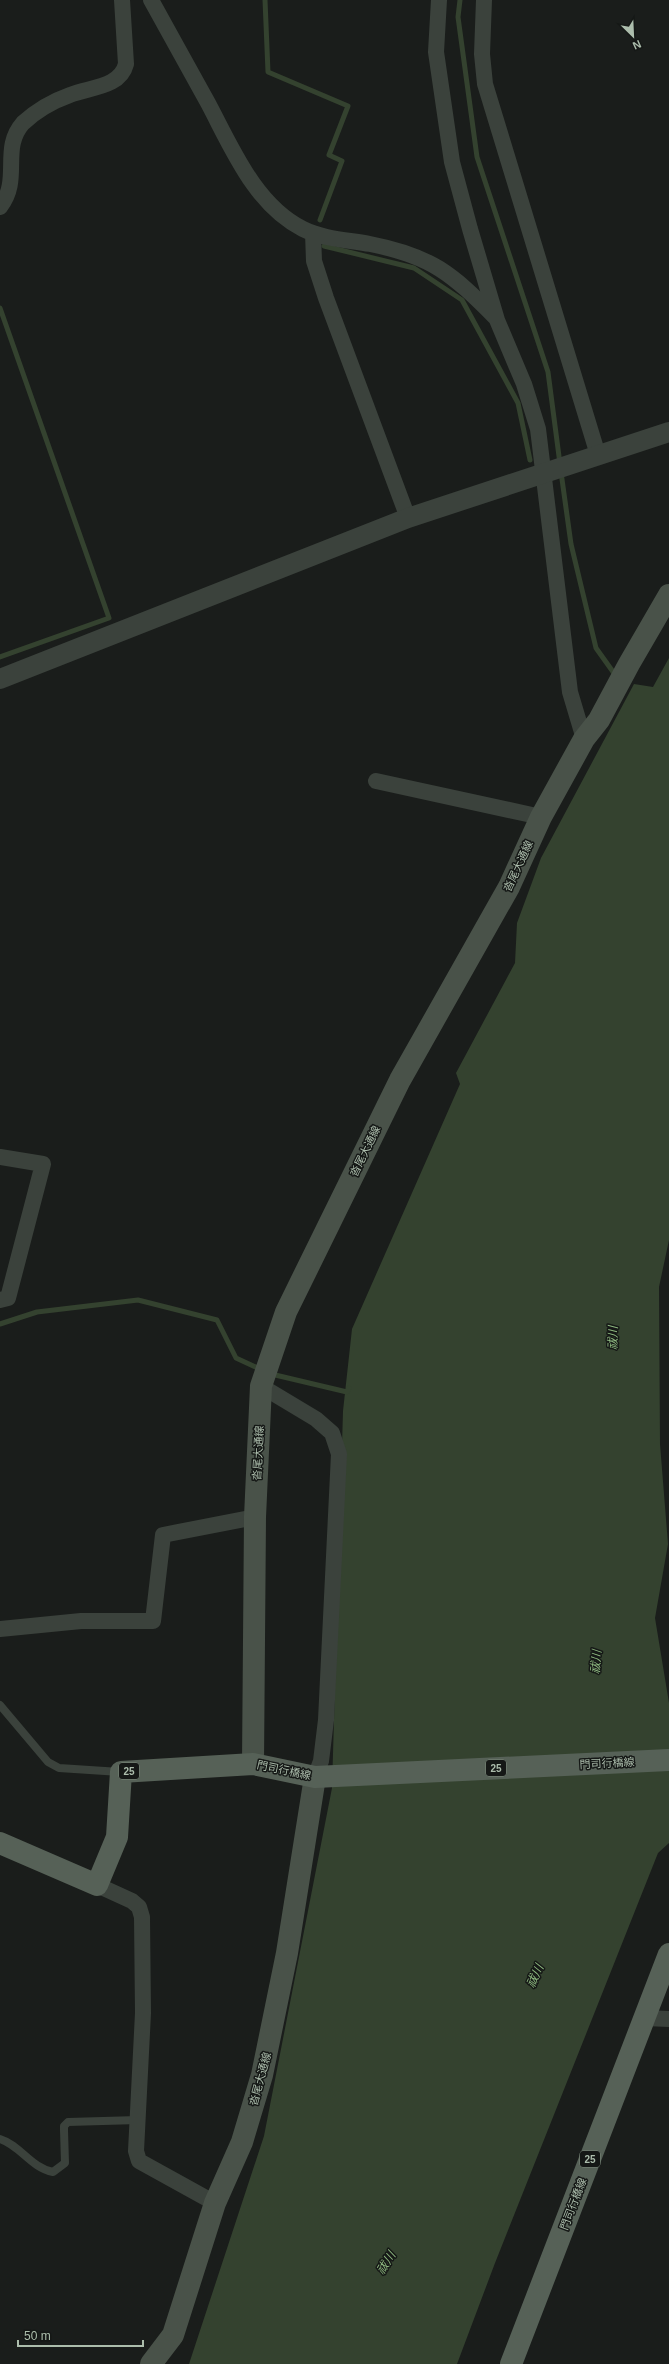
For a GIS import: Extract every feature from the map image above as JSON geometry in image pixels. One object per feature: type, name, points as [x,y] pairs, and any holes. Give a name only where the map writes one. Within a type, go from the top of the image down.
[{"type":"main road","name":"沓尾大通線","points":[[254,1764],[255,1517],[261,1386],[286,1312],[396,1087],[509,887],[541,817],[584,739],[599,720],[628,664],[669,595]]},
{"type":"main road","name":"門司行橋線","points":[[121,1772],[254,1764],[319,1777],[669,1760]]},
{"type":"main road","name":"25","points":[[97,1885],[117,1837],[121,1772]]},
{"type":"main road","name":"沓尾大通線","points":[[151,2364],[172,2335],[215,2203],[242,2142],[262,2075],[287,1952],[319,1777]]},
{"type":"main road","points":[[0,1843],[97,1885]]},
{"type":"main road","name":"門司行橋線","points":[[511,2364],[669,1954]]},
{"type":"street","points":[[0,207],[8,193],[9,184],[6,158],[8,142],[22,123],[54,102],[111,82],[125,70],[126,64],[122,0]]},
{"type":"street","points":[[152,0],[239,161],[258,191],[289,220],[312,233],[388,248],[425,259],[463,286],[497,320]]},
{"type":"street","points":[[439,0],[436,52],[452,162],[497,320],[524,384],[538,429],[548,472],[570,692],[584,739]]},
{"type":"street","points":[[484,0],[482,54],[485,84],[594,456]]},
{"type":"street","points":[[312,233],[314,261],[326,298],[408,518]]},
{"type":"street","points":[[0,678],[408,518],[669,432]]},
{"type":"street","points":[[376,781],[541,817]]},
{"type":"street","points":[[0,1157],[43,1164],[8,1298],[0,1300]]},
{"type":"street","points":[[261,1386],[316,1419],[332,1433],[339,1454],[326,1720],[319,1777]]},
{"type":"street","points":[[0,1629],[81,1621],[153,1621],[163,1535],[255,1517]]},
{"type":"street","points":[[97,1885],[132,1901],[140,1907],[142,1917],[143,2013],[136,2151],[139,2161],[215,2203]]},
{"type":"street","points":[[645,2018],[669,2019]]},
{"type":"lane","points":[[0,1705],[48,1762],[59,1768],[121,1772]]},
{"type":"lane","points":[[0,2139],[7,2141],[41,2169],[53,2172],[65,2163],[64,2126],[68,2122],[138,2120]]},
{"type":"water","name":"祓川","points":[[669,658],[669,1240],[659,1287],[660,1444],[668,1544],[655,1618],[669,1703],[669,1843],[658,1853],[495,2263],[457,2364],[189,2364],[264,2136],[332,1788],[343,1411],[352,1329],[460,1084],[456,1073],[515,963],[517,923],[541,858],[634,684],[653,687]]},
{"type":"waterway","points":[[265,0],[268,72],[348,106],[329,155],[342,161],[320,220]]},
{"type":"waterway","points":[[460,0],[458,17],[477,157],[548,372],[560,464]]},
{"type":"waterway","points":[[324,246],[414,268],[462,300],[518,403],[530,460]]},
{"type":"waterway","points":[[0,308],[109,618],[0,657]]},
{"type":"waterway","points":[[561,472],[571,544],[596,648],[616,676]]},
{"type":"waterway","points":[[0,1324],[37,1312],[138,1300],[217,1320],[236,1358],[262,1370]]},
{"type":"waterway","points":[[271,1374],[347,1392],[349,1388]]}]
